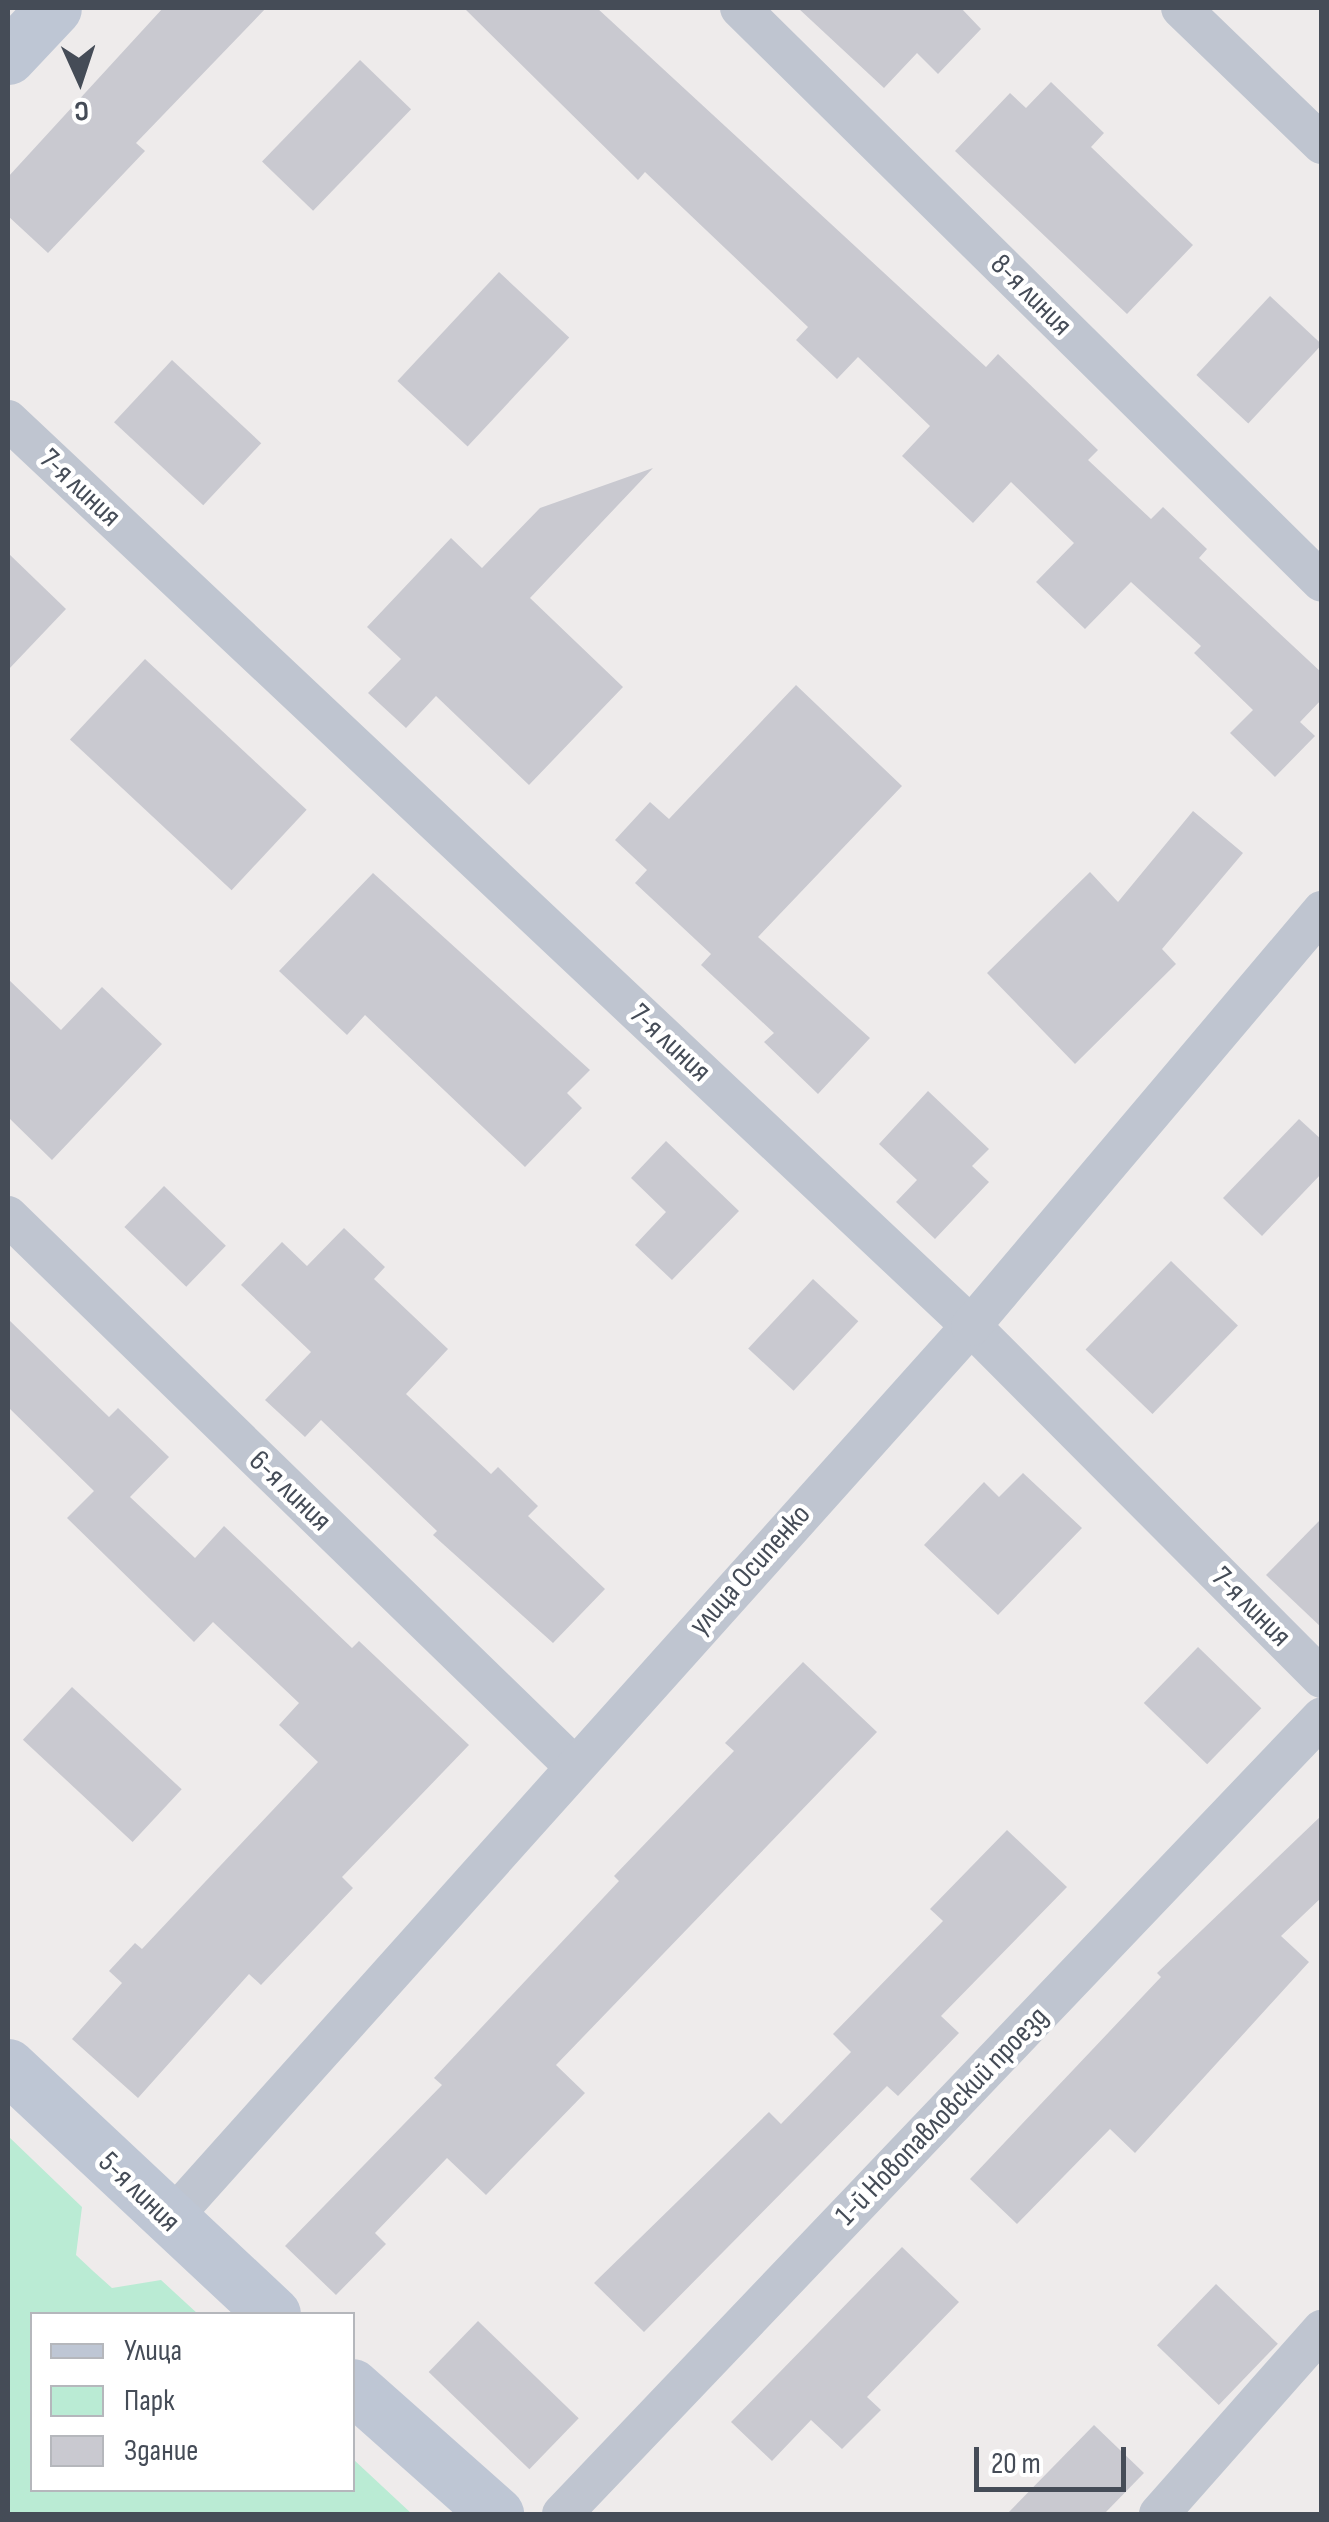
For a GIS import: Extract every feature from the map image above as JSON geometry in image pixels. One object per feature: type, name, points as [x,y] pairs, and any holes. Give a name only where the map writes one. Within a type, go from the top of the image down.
[{"type":"street","points":[[8,57],[54,8]]},
{"type":"street","name":"8-я линия","points":[[740,8],[1322,582]]},
{"type":"street","points":[[1181,8],[1317,130]]},
{"type":"street","name":"7-я линия","points":[[8,420],[971,1326],[1322,1678]]},
{"type":"street","name":"улица Осипенко","points":[[170,2221],[573,1766],[971,1326],[1322,911]]},
{"type":"street","name":"6-я линия","points":[[8,1216],[573,1766]]},
{"type":"street","name":"1-й Новопавловский проезд","points":[[562,2514],[1322,1717]]},
{"type":"street","name":"5-я линия","points":[[8,2066],[271,2312]]},
{"type":"street","points":[[1158,2514],[1322,2330]]},
{"type":"street","points":[[355,2389],[496,2514]]},
{"type":"green space","points":[[8,2136],[82,2207],[76,2255],[93,2271],[112,2288],[161,2280],[196,2312],[30,2312],[30,2492],[355,2492],[355,2461],[412,2514],[8,2514]]},
{"type":"building","points":[[163,8],[266,8],[136,143],[145,151],[48,253],[8,216],[8,177]]},
{"type":"building","points":[[464,8],[597,8],[986,367],[998,354],[1098,450],[1088,460],[1151,519],[1163,507],[1207,549],[1199,558],[1322,673],[1322,699],[1300,722],[1315,736],[1275,777],[1230,733],[1253,710],[1194,653],[1201,646],[1131,582],[1085,629],[1036,582],[1074,543],[1011,482],[973,523],[902,456],[930,426],[858,357],[837,379],[796,340],[808,327],[645,172],[638,180]]},
{"type":"building","points":[[798,8],[961,8],[981,29],[938,74],[917,53],[884,88]]},
{"type":"building","points":[[360,60],[411,109],[313,211],[262,161]]},
{"type":"building","points":[[1051,82],[1104,133],[1091,147],[1193,245],[1127,314],[955,151],[1010,93],[1026,108]]},
{"type":"building","points":[[499,272],[569,337],[468,446],[397,381]]},
{"type":"building","points":[[1270,296],[1322,344],[1248,423],[1196,375]]},
{"type":"building","points":[[172,360],[261,443],[203,505],[114,422]]},
{"type":"building","points":[[653,468],[530,598],[623,687],[529,785],[436,696],[406,728],[368,693],[401,659],[367,627],[451,538],[482,568],[540,508]]},
{"type":"building","points":[[8,553],[66,609],[8,670]]},
{"type":"building","points":[[145,659],[307,810],[232,890],[70,739]]},
{"type":"building","points":[[796,685],[902,786],[758,937],[870,1038],[818,1094],[764,1042],[774,1033],[701,965],[711,954],[635,883],[647,870],[615,840],[650,802],[669,819]]},
{"type":"building","points":[[1193,811],[1243,853],[1162,949],[1176,964],[1075,1064],[987,973],[1090,872],[1118,902]]},
{"type":"building","points":[[373,873],[590,1070],[567,1093],[582,1108],[525,1167],[365,1015],[347,1035],[279,971]]},
{"type":"building","points":[[8,979],[61,1030],[102,987],[162,1044],[52,1160],[8,1117]]},
{"type":"building","points":[[928,1091],[989,1149],[972,1166],[989,1182],[935,1239],[896,1202],[917,1180],[879,1144]]},
{"type":"building","points":[[1299,1119],[1322,1140],[1322,1173],[1262,1236],[1223,1198]]},
{"type":"building","points":[[666,1141],[739,1211],[672,1280],[635,1245],[666,1212],[631,1178]]},
{"type":"building","points":[[164,1186],[226,1246],[186,1287],[124,1227]]},
{"type":"building","points":[[344,1228],[385,1267],[374,1279],[448,1349],[406,1394],[491,1474],[498,1467],[538,1506],[528,1516],[605,1589],[553,1643],[433,1535],[437,1531],[321,1420],[305,1437],[265,1400],[311,1352],[241,1285],[282,1242],[307,1266]]},
{"type":"building","points":[[1171,1261],[1238,1326],[1152,1414],[1086,1349]]},
{"type":"building","points":[[813,1279],[858,1321],[794,1391],[748,1348]]},
{"type":"building","points":[[8,1319],[109,1417],[118,1408],[169,1457],[130,1497],[195,1558],[224,1526],[352,1648],[359,1641],[469,1745],[342,1877],[353,1888],[261,1985],[249,1974],[138,2098],[72,2039],[122,1983],[109,1971],[135,1943],[142,1949],[318,1762],[279,1725],[299,1703],[213,1622],[194,1642],[67,1518],[94,1491],[8,1407]]},
{"type":"building","points":[[1023,1473],[1082,1528],[998,1615],[924,1545],[984,1482],[999,1497]]},
{"type":"building","points":[[1322,1518],[1322,1628],[1266,1575]]},
{"type":"building","points":[[1198,1647],[1261,1708],[1207,1764],[1144,1703]]},
{"type":"building","points":[[803,1662],[877,1732],[556,2065],[585,2093],[486,2195],[447,2158],[375,2233],[386,2244],[336,2295],[285,2246],[442,2085],[434,2078],[619,1881],[614,1876],[734,1751],[725,1743]]},
{"type":"building","points":[[72,1687],[182,1789],[133,1842],[23,1740]]},
{"type":"building","points":[[1322,1815],[1322,1897],[1281,1936],[1309,1962],[1135,2153],[1110,2129],[1017,2224],[970,2179],[1161,1977],[1157,1973]]},
{"type":"building","points":[[1007,1830],[1067,1887],[941,2016],[959,2033],[898,2096],[887,2086],[644,2332],[594,2283],[769,2112],[781,2124],[851,2052],[833,2034],[943,1921],[930,1909]]},
{"type":"building","points":[[902,2247],[959,2302],[867,2397],[881,2410],[842,2449],[811,2420],[772,2461],[731,2422]]},
{"type":"building","points":[[1216,2284],[1278,2344],[1219,2405],[1157,2345]]},
{"type":"building","points":[[478,2321],[579,2418],[529,2469],[429,2372]]},
{"type":"building","points":[[1094,2425],[1144,2473],[1104,2514],[1007,2514]]}]
